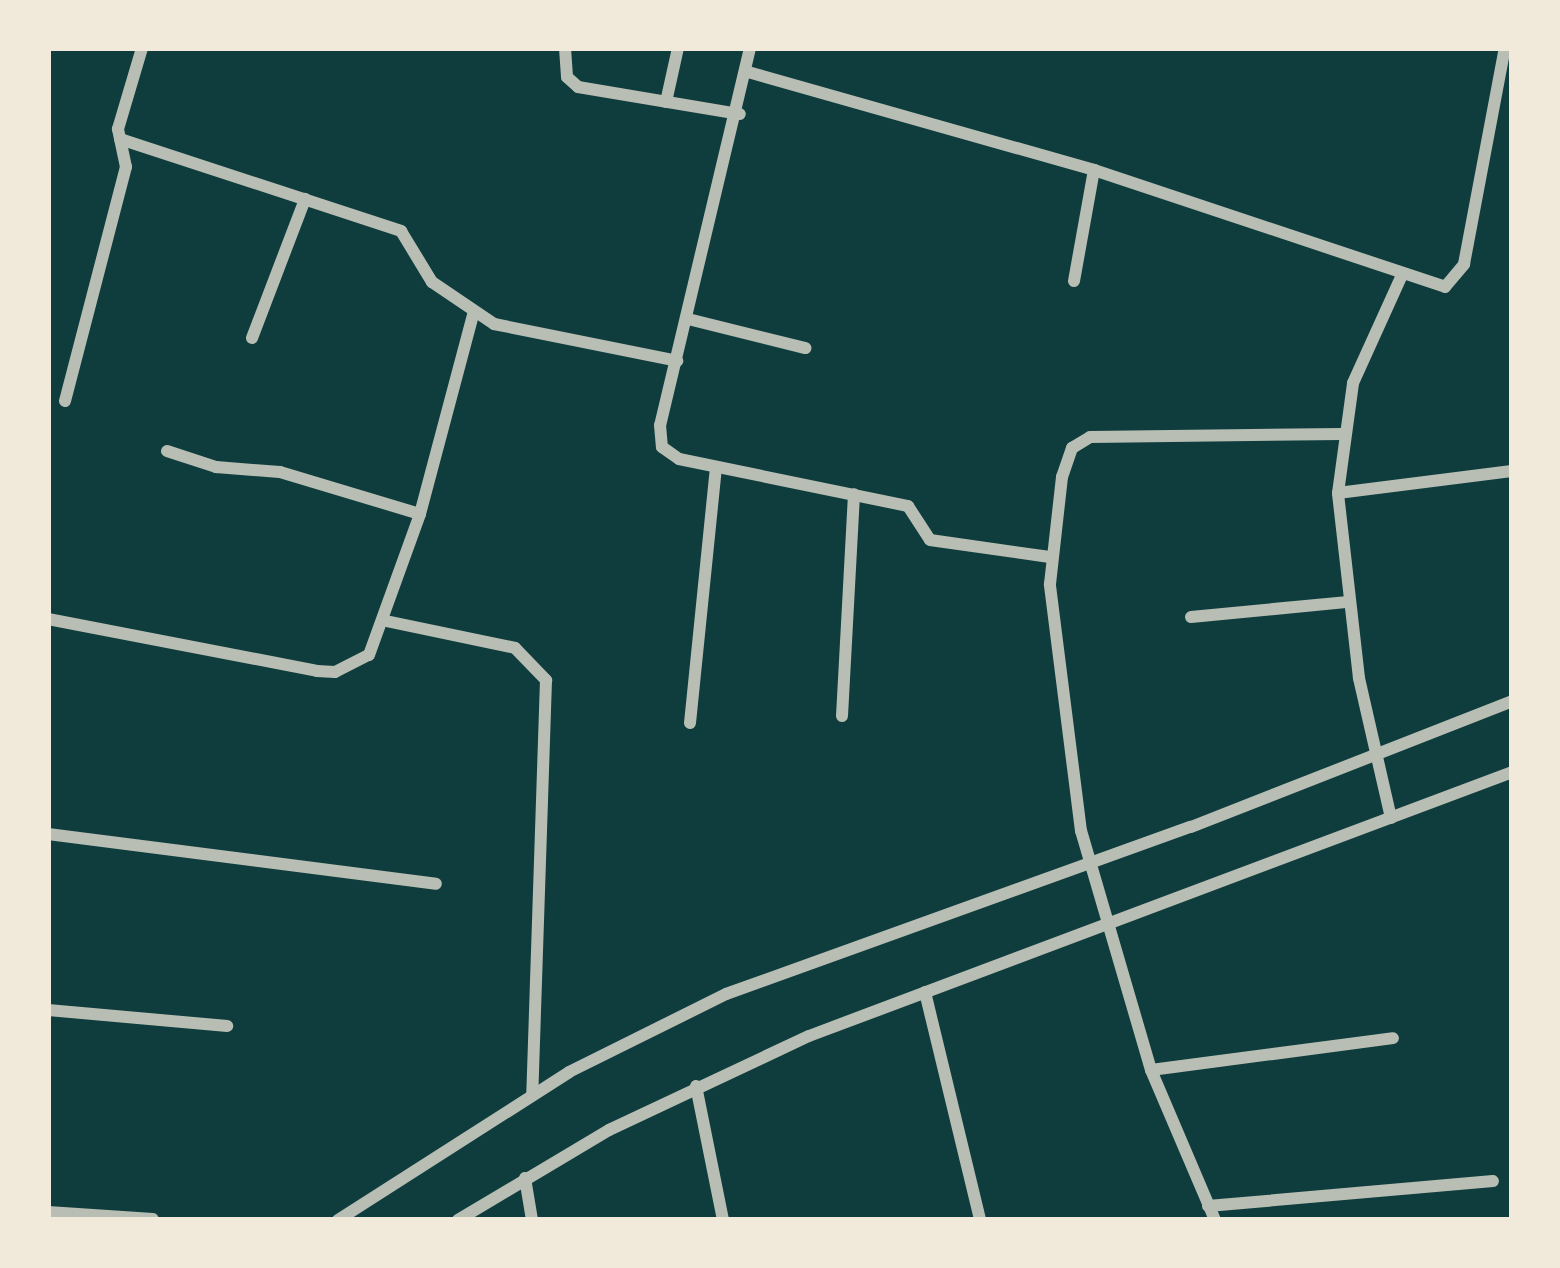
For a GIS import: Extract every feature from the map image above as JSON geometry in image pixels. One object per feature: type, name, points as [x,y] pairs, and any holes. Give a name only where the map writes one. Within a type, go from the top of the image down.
[{"type":"street","points":[[65,401],[125,166],[120,139],[142,48]]},
{"type":"street","points":[[566,48],[567,76],[586,90],[740,114]]},
{"type":"street","points":[[666,102],[678,48]]},
{"type":"street","points":[[750,48],[740,114],[677,361],[662,447],[716,467],[914,508],[930,540],[1050,557]]},
{"type":"street","points":[[748,72],[1094,170],[1433,285],[1455,282],[1505,48]]},
{"type":"street","points":[[120,139],[410,236],[432,282],[473,314],[677,361]]},
{"type":"street","points":[[1074,281],[1094,170]]},
{"type":"street","points":[[252,338],[305,199]]},
{"type":"street","points":[[1391,818],[1372,755],[1348,602],[1338,493],[1342,434],[1354,383],[1402,274]]},
{"type":"street","points":[[48,619],[335,672],[369,655],[386,621],[421,514],[473,314]]},
{"type":"street","points":[[688,319],[805,348]]},
{"type":"street","points":[[1215,1220],[1151,1070],[1091,864],[1074,791],[1050,557],[1065,466],[1081,441],[1342,434]]},
{"type":"street","points":[[167,451],[216,467],[280,472],[421,514]]},
{"type":"street","points":[[690,723],[716,467]]},
{"type":"street","points":[[1338,493],[1512,471]]},
{"type":"street","points":[[842,716],[854,494]]},
{"type":"street","points":[[1191,617],[1348,602]]},
{"type":"street","points":[[386,621],[515,648],[547,680],[532,1094]]},
{"type":"street","points":[[338,1220],[532,1094],[726,994],[1091,864],[1512,701]]},
{"type":"street","points":[[458,1220],[524,1178],[696,1086],[926,992],[1512,772]]},
{"type":"street","points":[[48,834],[436,884]]},
{"type":"street","points":[[926,992],[980,1220]]},
{"type":"street","points":[[48,1010],[226,1026]]},
{"type":"street","points":[[1151,1070],[1393,1038]]},
{"type":"street","points":[[696,1086],[723,1220]]},
{"type":"street","points":[[524,1178],[532,1220]]},
{"type":"street","points":[[1208,1206],[1493,1181]]},
{"type":"street","points":[[48,1212],[153,1219]]}]
